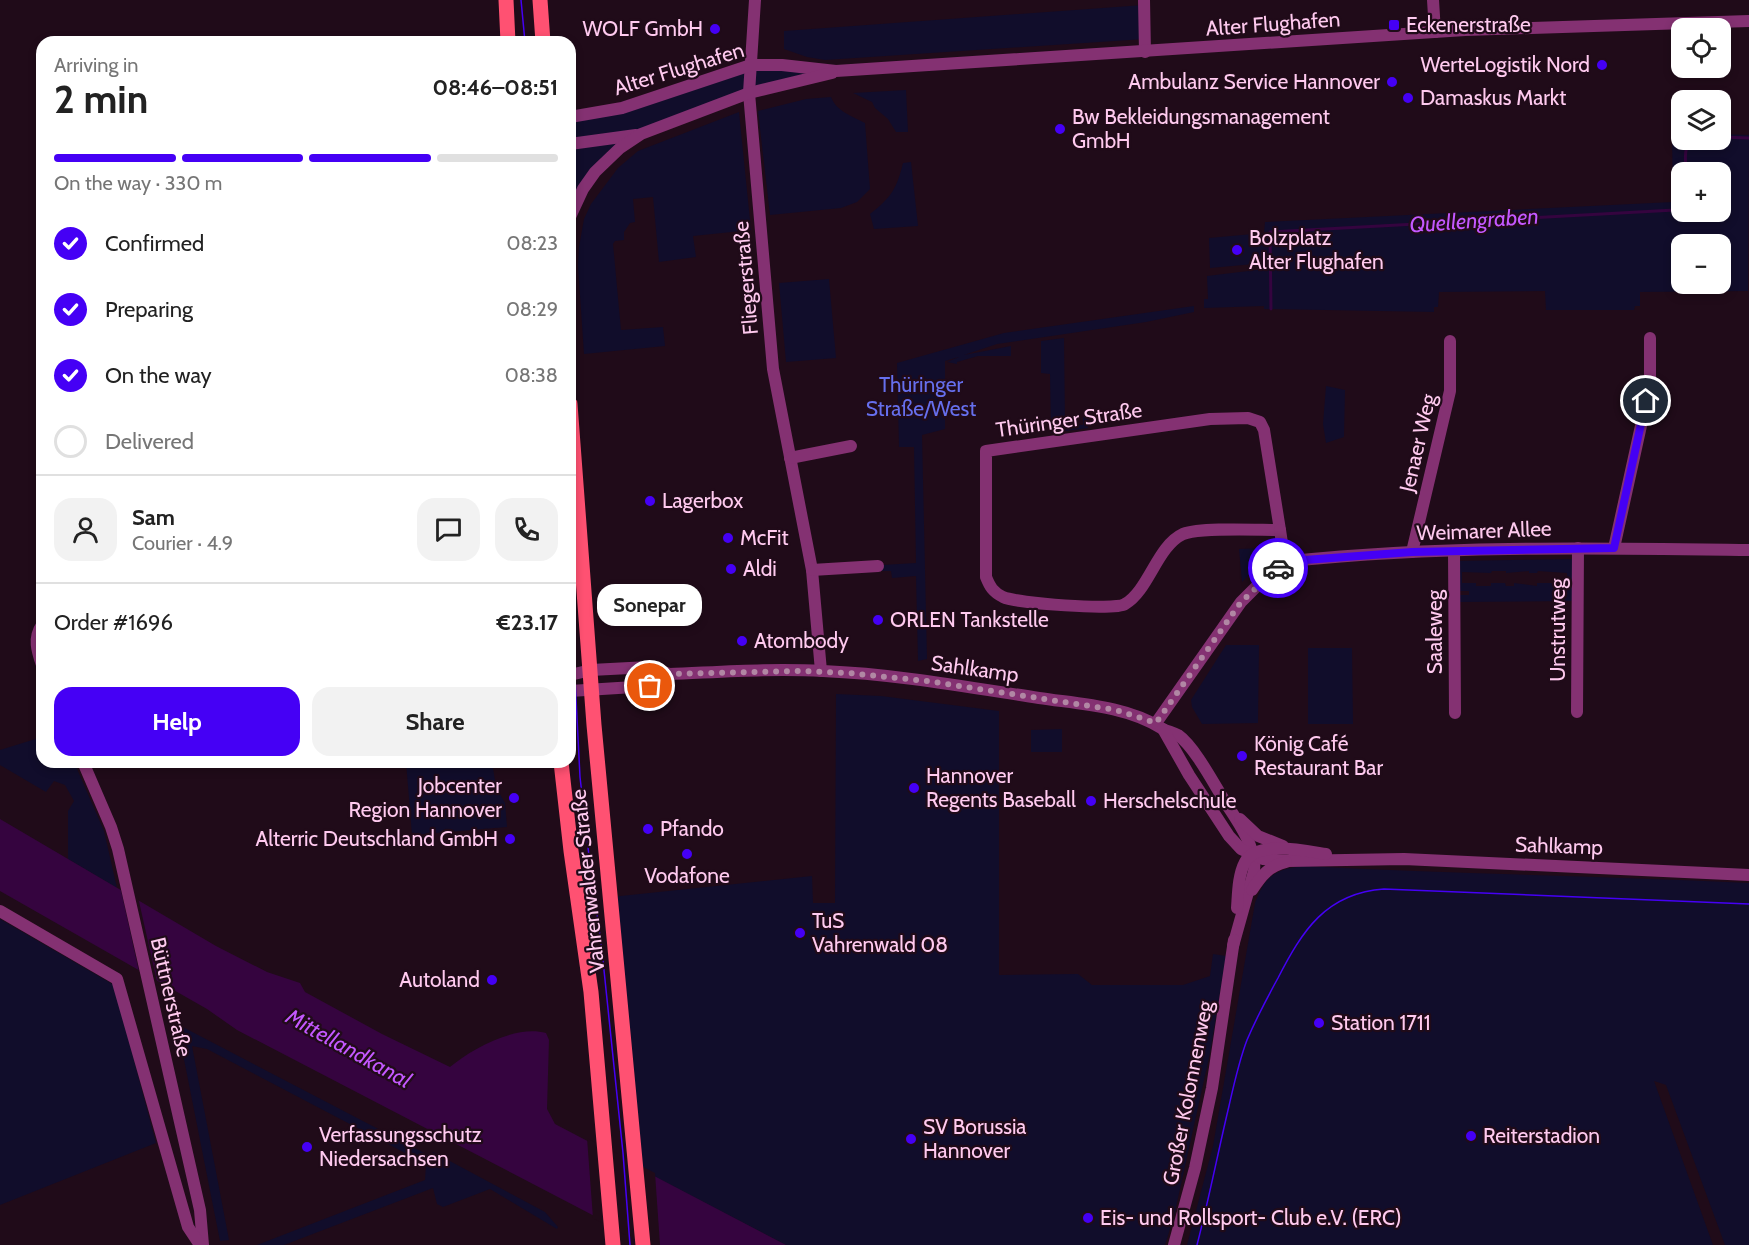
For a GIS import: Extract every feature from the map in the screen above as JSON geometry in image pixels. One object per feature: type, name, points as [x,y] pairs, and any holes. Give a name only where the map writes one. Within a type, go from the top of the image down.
[{"type":"main road","points":[[506,0],[508,36]]},
{"type":"main road","points":[[540,0],[543,36]]},
{"type":"main road","name":"Vahrenwalder Straße","points":[[576,480],[591,690],[643,1245]]},
{"type":"main road","name":"Vahrenwalder Straße","points":[[562,768],[591,992],[613,1237]]},
{"type":"street","name":"Fliegerstraße","points":[[755,0],[749,93],[773,369],[812,570],[821,671]]},
{"type":"street","points":[[1144,0],[1145,52]]},
{"type":"street","points":[[1433,0],[1435,32]]},
{"type":"street","name":"Alter Flughafen","points":[[576,116],[622,108],[751,65],[792,66],[836,71],[1435,32],[1749,21]]},
{"type":"street","name":"Alter Flughafen","points":[[576,143],[641,134],[749,93],[836,71]]},
{"type":"street","name":"Alter Flughafen","points":[[576,205],[583,189],[595,172],[620,148],[641,134]]},
{"type":"street","points":[[1614,548],[1650,386],[1650,338]]},
{"type":"street","name":"Jenaer Weg","points":[[1412,552],[1450,391],[1450,341]]},
{"type":"street","name":"Thüringer Straße","points":[[1280,530],[1196,531],[1182,535],[1169,546],[1133,598],[1123,606],[1104,608],[1013,601],[991,589],[986,577],[986,452],[1210,419],[1248,418],[1260,422],[1264,430],[1280,530],[1285,563]]},
{"type":"street","points":[[790,458],[851,446]]},
{"type":"street","name":"Weimarer Allee","points":[[1159,726],[1241,602],[1273,570],[1285,563],[1317,558],[1412,552],[1578,548],[1749,550]]},
{"type":"street","name":"Unstrutweg","points":[[1577,712],[1578,548]]},
{"type":"street","name":"Saaleweg","points":[[1454,552],[1455,713]]},
{"type":"street","points":[[812,570],[878,566]]},
{"type":"street","name":"Sahlkamp","points":[[576,674],[591,670],[649,667],[669,674],[821,671],[927,681],[1116,710],[1159,726],[1177,735],[1188,745],[1230,809],[1253,854],[1268,849],[1292,855],[1749,875]]},
{"type":"street","name":"Sahlkamp","points":[[576,691],[650,686],[669,674]]},
{"type":"street","points":[[1159,726],[1229,836],[1241,849],[1253,854]]},
{"type":"street","name":"Büttnerstraße","points":[[86,768],[111,827],[121,863],[200,1210],[202,1245]]},
{"type":"street","name":"Sahlkamp","points":[[1230,809],[1258,836],[1292,855]]},
{"type":"street","name":"Großer Kolonnenweg","points":[[1229,836],[1241,874]]},
{"type":"street","name":"Großer Kolonnenweg","points":[[1174,1245],[1195,1168],[1212,1088],[1241,874],[1246,860],[1253,854]]},
{"type":"street","name":"Großer Kolonnenweg","points":[[1233,946],[1254,871],[1253,854]]},
{"type":"street","points":[[1246,898],[1266,871],[1292,855]]},
{"type":"street","name":"Büttnerstraße","points":[[0,911],[117,979],[188,1227],[202,1245]]},
{"type":"green space","points":[[1144,5],[1145,39],[825,60],[784,49],[784,31]]},
{"type":"green space","points":[[817,69],[621,147],[576,202],[576,115],[725,72]]},
{"type":"green space","points":[[906,90],[908,132],[896,132],[888,119],[875,108],[872,102],[853,93]]},
{"type":"green space","points":[[831,97],[841,110],[865,123],[870,189],[857,202],[841,208],[770,215],[758,111],[806,99]]},
{"type":"green space","points":[[739,112],[751,230],[693,236],[696,257],[659,262],[653,197],[633,199],[635,222],[630,223],[624,232],[624,240],[615,241],[613,244],[621,330],[663,327],[665,346],[584,354],[578,266],[584,219],[591,204],[618,168],[638,151]]},
{"type":"green space","points":[[1731,134],[1749,135],[1748,291],[1731,291],[1731,234],[1671,234],[1671,292],[1640,292],[1640,306],[1635,306],[1634,310],[1546,310],[1545,291],[1439,292],[1438,307],[1434,307],[1434,312],[1264,309],[1264,306],[1204,308],[1204,299],[1208,299],[1207,276],[1265,269],[1265,263],[1210,268],[1209,238],[1264,233],[1265,222],[1671,202],[1671,222],[1731,222],[1731,162],[1672,162],[1672,150],[1731,150]]},
{"type":"green space","points":[[911,162],[918,226],[874,229],[870,214],[892,192],[903,163]]},
{"type":"green space","points":[[829,279],[836,358],[786,362],[779,283]]},
{"type":"green space","name":"Thüringer Straße/West","points":[[1194,306],[1194,312],[1146,322],[997,344],[964,355],[1011,346],[1011,356],[978,356],[957,362],[957,364],[947,362],[959,357],[945,361],[945,429],[922,435],[927,659],[918,661],[916,576],[892,578],[891,571],[882,571],[882,565],[916,563],[914,447],[899,447],[897,363],[1004,333]]},
{"type":"green space","points":[[1064,338],[1065,424],[1083,425],[1083,417],[1088,417],[1088,428],[1051,433],[1050,374],[1041,373],[1041,341]]},
{"type":"green space","points":[[1326,386],[1345,390],[1344,437],[1326,443],[1323,424]]},
{"type":"green space","points":[[1262,548],[1262,562],[1242,582],[1239,549]]},
{"type":"green space","points":[[1573,559],[1573,599],[1571,601],[1458,602],[1458,595],[1469,595],[1469,591],[1460,591],[1458,588],[1457,561]],"holes":[[[1506,571],[1506,573],[1529,571],[1529,573],[1538,571],[1567,573],[1568,585],[1537,583],[1537,586],[1514,583],[1514,586],[1506,586],[1505,583],[1491,583],[1491,586],[1476,586],[1476,583],[1462,583],[1462,572]]]},
{"type":"green space","points":[[1226,645],[1259,645],[1258,723],[1202,724],[1192,707],[1191,700]]},
{"type":"green space","points":[[1308,648],[1352,648],[1353,724],[1308,724]]},
{"type":"green space","points":[[836,694],[881,696],[999,711],[999,975],[1078,974],[1092,985],[1183,985],[1210,976],[1213,954],[1226,956],[1210,1053],[1174,1216],[1165,1245],[786,1245],[638,1168],[611,897],[812,876],[813,903],[835,903]]},
{"type":"green space","points":[[1062,729],[1062,752],[1031,752],[1031,730]]},
{"type":"green space","points":[[36,739],[36,768],[77,768],[104,831],[117,888],[68,859],[68,811],[74,801],[65,785],[54,781],[46,792],[0,765],[0,750]]},
{"type":"green space","points":[[406,768],[493,768],[496,787],[505,803],[507,827],[412,835]]},
{"type":"green space","points":[[1304,866],[1749,883],[1749,1245],[1725,1245],[1666,1085],[1654,1081],[1713,1245],[1187,1245],[1213,1146],[1255,903],[1263,886],[1272,876],[1286,869]]},
{"type":"green space","points":[[0,919],[114,985],[156,1143],[0,1205]]},
{"type":"green space","points":[[177,1024],[430,1156],[433,1152],[545,1212],[558,1227],[557,1229],[490,1189],[443,1207],[437,1204],[433,1188],[284,1245],[257,1245],[425,1180],[426,1164],[207,1049],[192,1046],[229,1240],[220,1241]]},
{"type":"water","name":"Mittellandkanal","points":[[0,819],[216,946],[267,972],[300,983],[305,992],[382,1034],[450,1067],[482,1046],[508,1035],[534,1031],[546,1033],[549,1040],[547,1109],[555,1124],[786,1245],[650,1245],[237,1030],[207,1009],[0,891]]},
{"type":"pier","points":[[120,886],[138,897],[158,986],[140,976]]},
{"type":"pier","points":[[587,1138],[655,1173],[660,1245],[644,1245],[593,1218]]},
{"type":"waterway","name":"Quellengraben","points":[[1731,137],[1749,138]]},
{"type":"waterway","name":"Quellengraben","points":[[1685,162],[1686,150]]},
{"type":"waterway","name":"Quellengraben","points":[[1271,309],[1270,232],[1671,210]]},
{"type":"tram line","points":[[521,0],[524,36]]},
{"type":"tram line","points":[[576,698],[580,777],[602,951],[630,1245]]},
{"type":"tram line","points":[[1197,1245],[1235,1081],[1247,1040],[1297,945],[1318,917],[1331,907],[1346,898],[1384,889],[1749,904]]},
{"type":"way so far","points":[[650,686],[669,674],[821,671],[927,681],[1026,696],[1116,710],[1156,723],[1241,602],[1261,581],[1278,568]]},
{"type":"place","name":"Eckenerstraße","points":[[1394,25]]},
{"type":"place","name":"WOLF GmbH","points":[[715,29]]},
{"type":"place","name":"WerteLogistik Nord","points":[[1602,65]]},
{"type":"place","name":"Ambulanz Service Hannover","points":[[1392,82]]},
{"type":"place","name":"Damaskus Markt","points":[[1408,98]]},
{"type":"place","name":"Bw Bekleidungsmanagement GmbH","points":[[1060,129]]},
{"type":"place","name":"Bolzplatz Alter Flughafen","points":[[1237,250]]},
{"type":"place","name":"Lagerbox","points":[[650,501]]},
{"type":"place","name":"McFit","points":[[728,538]]},
{"type":"place","name":"Aldi","points":[[731,569]]},
{"type":"place","name":"ORLEN Tankstelle","points":[[878,620]]},
{"type":"place","name":"Atombody","points":[[742,641]]},
{"type":"place","name":"Sonepar","points":[[650,686]]},
{"type":"place","name":"König Café Restaurant Bar","points":[[1242,756]]},
{"type":"place","name":"Hannover Regents Baseball","points":[[914,788]]},
{"type":"place","name":"Jobcenter Region Hannover","points":[[514,798]]},
{"type":"place","name":"Herschelschule","points":[[1091,801]]},
{"type":"place","name":"Pfando","points":[[648,829]]},
{"type":"place","name":"Alterric Deutschland GmbH","points":[[510,839]]},
{"type":"place","name":"Vodafone","points":[[687,854]]},
{"type":"place","name":"TuS Vahrenwald 08","points":[[800,933]]},
{"type":"place","name":"Autoland","points":[[492,980]]},
{"type":"place","name":"Station 1711","points":[[1319,1023]]},
{"type":"place","name":"Reiterstadion","points":[[1471,1136]]},
{"type":"place","name":"SV Borussia Hannover","points":[[911,1139]]},
{"type":"place","name":"Verfassungsschutz Niedersachsen","points":[[307,1147]]},
{"type":"place","name":"Eis- und Rollsport- Club e.V. (ERC)","points":[[1088,1218]]},
{"type":"route","points":[[1278,568],[1291,561],[1412,552],[1614,548],[1646,401]]}]
